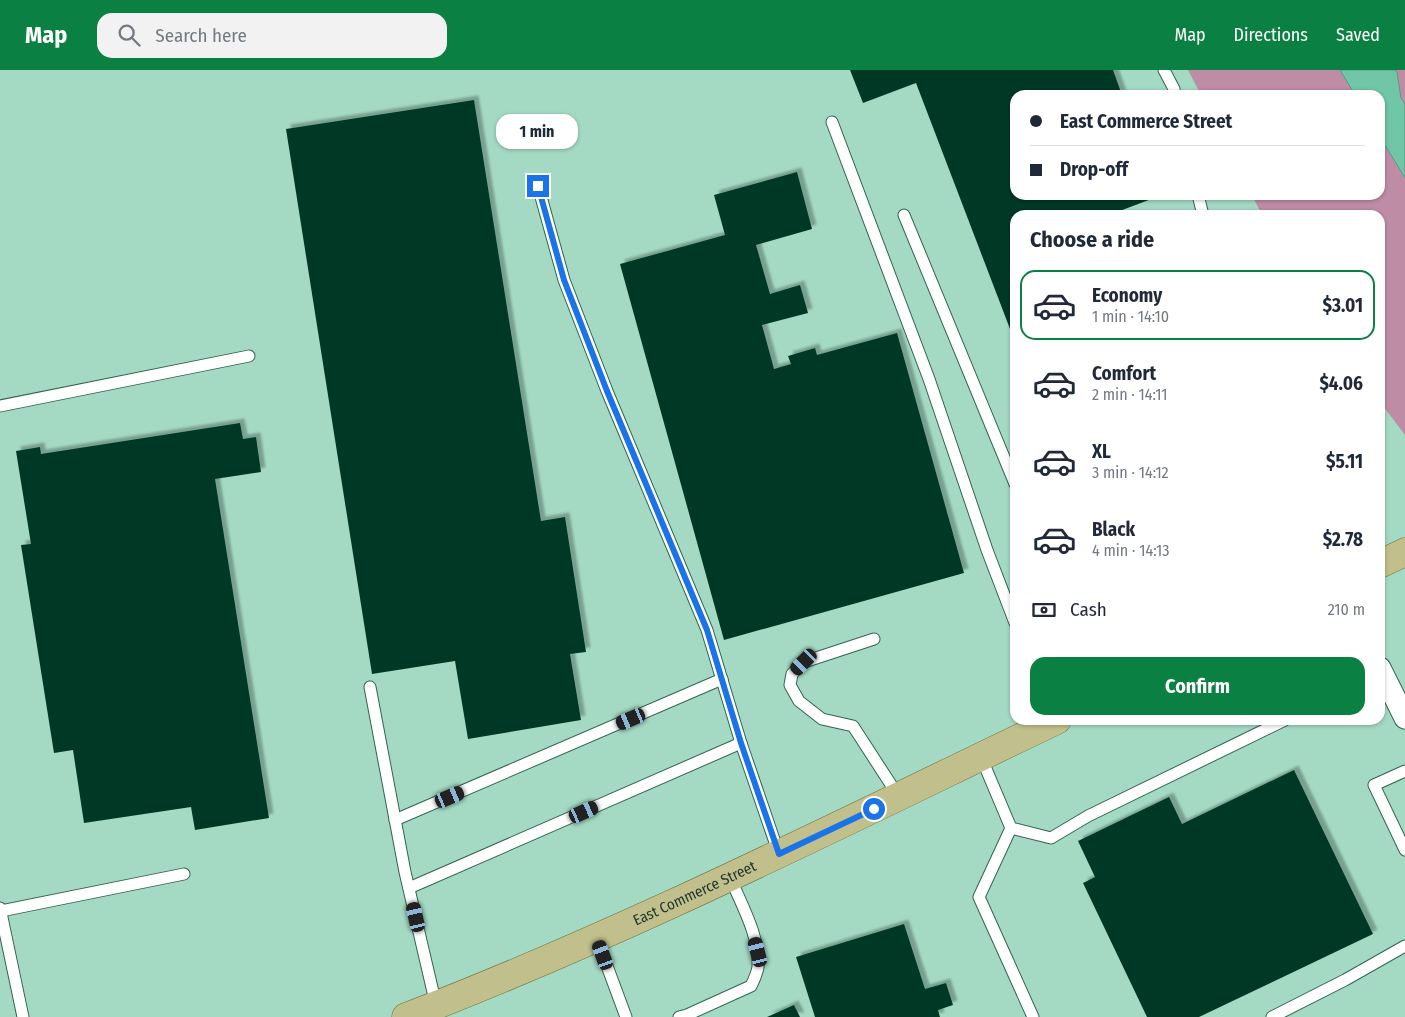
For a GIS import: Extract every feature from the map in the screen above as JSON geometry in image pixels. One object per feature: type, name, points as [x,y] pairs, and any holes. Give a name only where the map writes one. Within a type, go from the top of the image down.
[{"type":"main road","points":[[1385,562],[1405,552]]},
{"type":"main road","name":"East Commerce Street","points":[[406,1017],[597,939],[899,797],[1045,725]]},
{"type":"street","points":[[1385,678],[1405,718]]},
{"type":"lane","points":[[1164,70],[1174,90]]},
{"type":"lane","points":[[832,122],[929,379],[987,550],[1010,610]]},
{"type":"lane","points":[[538,186],[564,280],[607,391],[707,630],[741,743],[779,854]]},
{"type":"lane","points":[[904,215],[1010,472]]},
{"type":"lane","points":[[0,406],[249,356]]},
{"type":"lane","points":[[874,638],[804,662],[792,674],[790,685],[799,701],[822,719],[853,726],[899,797]]},
{"type":"lane","points":[[395,820],[722,679]]},
{"type":"lane","points":[[370,687],[409,888],[436,1005]]},
{"type":"lane","points":[[1011,828],[1051,838],[1088,816],[1274,725]]},
{"type":"lane","points":[[409,888],[741,743]]},
{"type":"lane","points":[[981,757],[1011,828],[979,898],[1032,1017]]},
{"type":"lane","points":[[1405,771],[1374,785],[1405,850]]},
{"type":"lane","points":[[23,1017],[0,910],[184,874]]},
{"type":"lane","points":[[679,1017],[751,986],[758,969],[758,952],[752,929],[730,877]]},
{"type":"lane","points":[[597,939],[626,1017]]},
{"type":"lane","points":[[1272,1017],[1345,980],[1405,946]]},
{"type":"shaded area","points":[[1188,70],[1405,70],[1405,435],[1385,409],[1385,210],[1260,210],[1254,200],[1385,200],[1385,90],[1198,90]]},
{"type":"shaded area","points":[[1340,70],[1395,70],[1397,72],[1401,98],[1405,104],[1405,178],[1385,145],[1385,90],[1352,90]]},
{"type":"building","points":[[850,70],[1113,70],[1120,90],[1010,90],[1010,200],[1149,200],[1122,210],[1010,210],[1010,329],[916,83],[863,103]]},
{"type":"building","points":[[474,100],[541,521],[565,517],[586,652],[570,654],[581,720],[468,739],[455,661],[372,674],[286,129]]},
{"type":"building","points":[[797,172],[812,229],[756,245],[770,294],[800,285],[808,313],[762,325],[774,369],[791,364],[788,356],[815,348],[817,355],[897,333],[964,573],[724,640],[620,264],[725,235],[714,195]]},
{"type":"building","points":[[240,423],[243,439],[256,437],[261,472],[215,479],[269,818],[195,830],[191,807],[84,823],[73,750],[54,753],[21,545],[31,544],[16,451],[40,447],[41,454]]},
{"type":"building","points":[[1294,770],[1373,934],[1199,1017],[1147,1017],[1083,883],[1095,877],[1078,841],[1169,797],[1182,824]]},
{"type":"building","points":[[904,924],[925,989],[946,983],[953,1005],[938,1010],[940,1017],[815,1017],[796,957]]},
{"type":"building","points":[[794,1005],[800,1017],[767,1017]]},
{"type":"route","points":[[538,186],[564,280],[607,391],[707,630],[741,743],[779,854],[874,809]]}]
